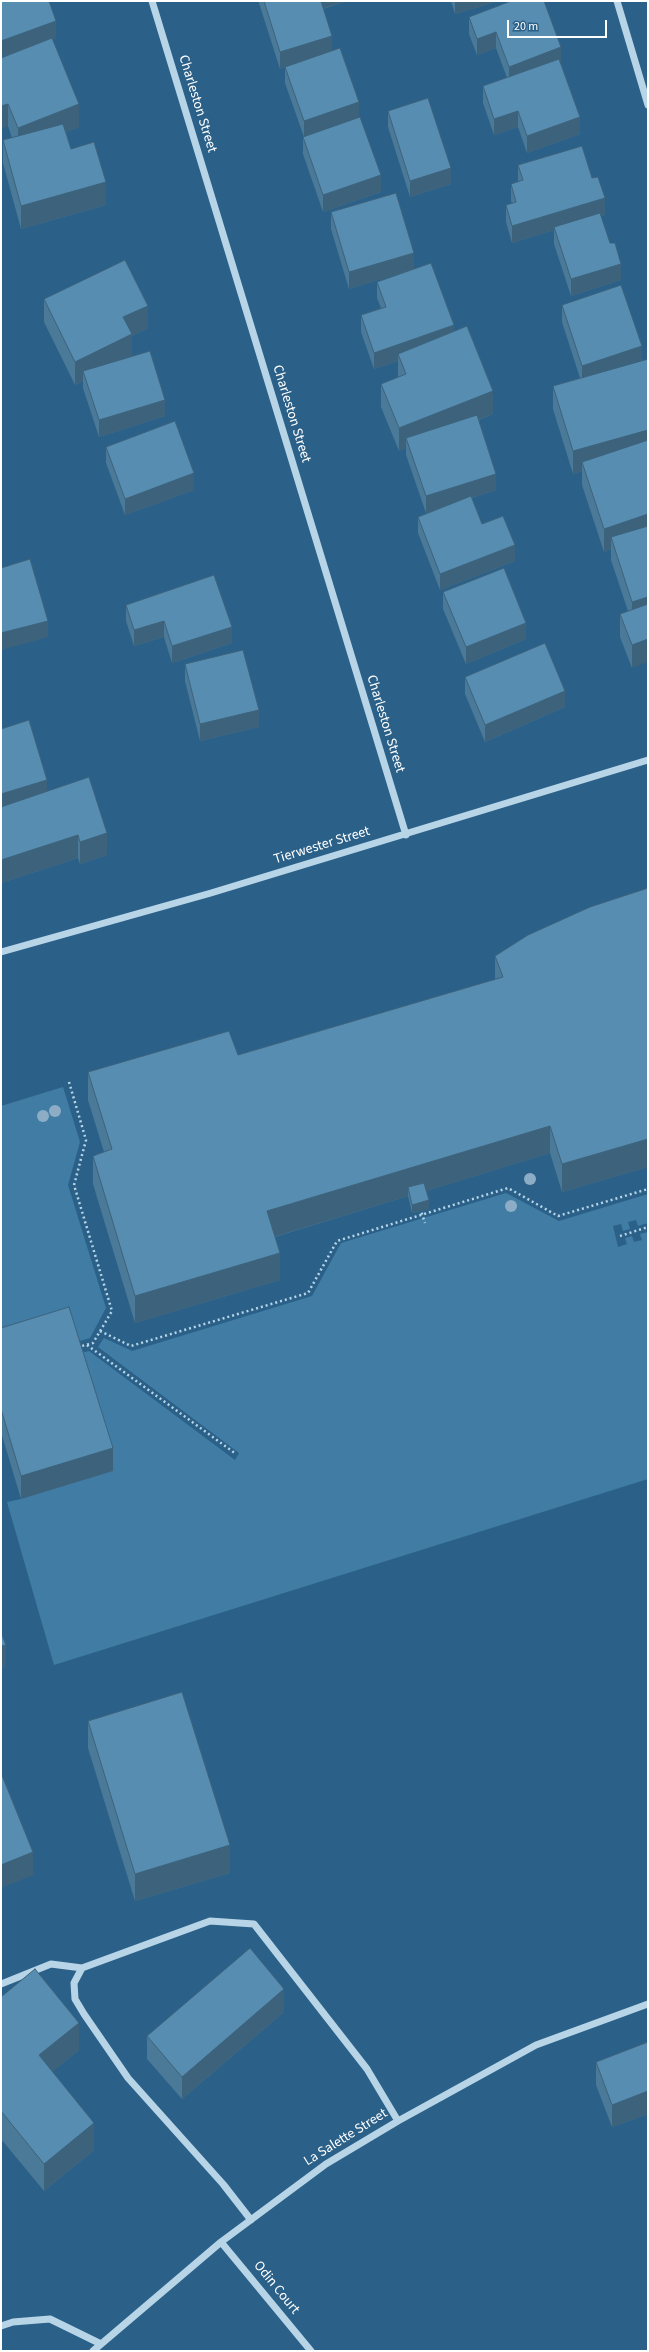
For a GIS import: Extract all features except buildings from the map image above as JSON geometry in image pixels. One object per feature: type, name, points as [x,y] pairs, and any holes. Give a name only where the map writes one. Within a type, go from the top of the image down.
[{"type":"street","name":"Charleston Street","points":[[152,1],[406,835]]},
{"type":"street","points":[[617,1],[648,105]]},
{"type":"street","name":"Tierwester Street","points":[[1,952],[211,893],[406,835],[648,760]]},
{"type":"street","points":[[1,1984],[51,1964],[82,1968],[210,1921],[254,1924],[367,2069],[398,2121]]},
{"type":"street","points":[[82,1968],[74,1983],[75,2000],[84,2014],[128,2078],[223,2184],[251,2220]]},
{"type":"street","name":"La Salette Street","points":[[92,2351],[221,2242],[326,2164],[398,2121],[536,2045],[648,2004]]},
{"type":"street","name":"Odin Court","points":[[221,2242],[311,2351]]},
{"type":"street","points":[[1,2326],[13,2322],[50,2319],[101,2344]]},
{"type":"path","points":[[69,1082],[86,1140],[74,1185],[112,1311],[93,1343],[75,1348]]},
{"type":"path","points":[[100,1331],[131,1346],[308,1293],[337,1240],[508,1188],[558,1216],[648,1189]]},
{"type":"path","points":[[418,1201],[425,1223]]},
{"type":"path","points":[[620,1236],[648,1227]]},
{"type":"path","points":[[86,1345],[236,1454]]},
{"type":"shaded area","points":[[63,1087],[80,1142],[68,1185],[106,1308],[90,1338],[73,1343],[1,1351],[1,1106]]},
{"type":"shaded area","points":[[506,1193],[559,1221],[648,1194],[648,1223],[638,1226],[636,1220],[628,1222],[630,1229],[623,1231],[621,1224],[613,1226],[618,1247],[627,1244],[625,1238],[632,1236],[634,1242],[642,1240],[640,1234],[648,1232],[648,1479],[54,1665],[7,1502],[21,1499],[77,1354],[89,1351],[235,1460],[239,1453],[98,1347],[104,1338],[132,1351],[312,1296],[341,1243]]}]
